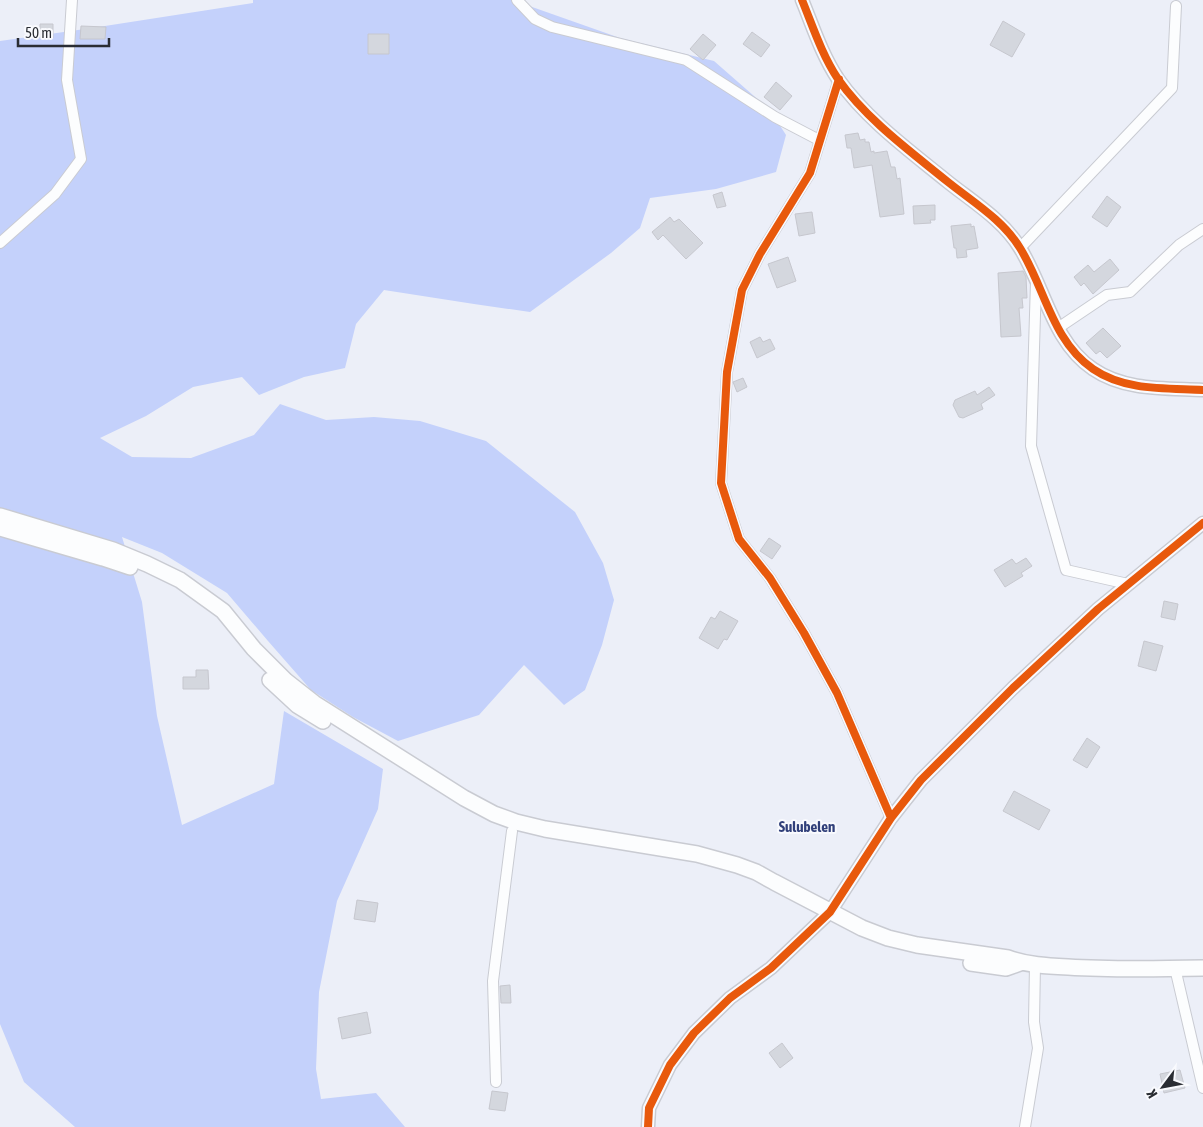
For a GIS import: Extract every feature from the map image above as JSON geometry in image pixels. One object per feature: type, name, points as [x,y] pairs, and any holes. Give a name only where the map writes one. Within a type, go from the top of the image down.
[{"type":"main road","points":[[0,516],[113,550],[180,580],[223,611],[254,650],[314,703],[466,810],[491,824],[512,831],[708,866],[768,888],[827,915],[888,938],[917,945],[1008,958],[1027,964],[1115,969],[1203,968]]},
{"type":"main road","points":[[0,528],[103,558],[170,584],[217,619],[272,682],[297,705],[494,814],[516,822],[576,835],[697,854],[737,865],[756,872],[827,915]]},
{"type":"street","points":[[0,243],[54,194],[81,159],[66,80],[72,0]]},
{"type":"street","points":[[517,0],[535,19],[552,27],[686,60],[775,117],[819,140]]},
{"type":"street","points":[[802,0],[824,54],[839,79],[858,104],[890,135],[1011,234],[1036,279],[1058,328],[1067,343],[1082,360],[1107,377],[1126,384],[1203,390]]},
{"type":"street","points":[[1020,248],[1172,88],[1176,6]]},
{"type":"street","points":[[839,79],[810,174],[760,254],[742,290],[727,372],[721,483],[739,539],[770,578],[804,633],[836,693],[890,818]]},
{"type":"street","points":[[1058,328],[1107,295],[1130,292],[1179,245],[1203,229]]},
{"type":"street","points":[[1036,279],[1031,446],[1066,570],[1128,584]]},
{"type":"street","points":[[648,1127],[649,1108],[670,1065],[694,1033],[730,998],[771,968],[827,915],[890,818],[921,780],[1013,688],[1098,609],[1203,523]]},
{"type":"street","points":[[496,1082],[493,981],[512,831]]},
{"type":"street","points":[[1025,1127],[1038,1048],[1027,964]]},
{"type":"street","points":[[1175,968],[1203,1088]]},
{"type":"shaded area","points":[[253,0],[515,0],[620,38],[714,61],[770,110],[786,135],[776,172],[716,189],[650,198],[640,228],[611,253],[530,312],[384,290],[356,324],[345,368],[304,377],[259,395],[242,377],[193,387],[146,416],[100,438],[132,457],[191,458],[254,435],[280,404],[326,420],[374,417],[420,421],[486,441],[575,512],[603,563],[614,600],[602,645],[585,690],[564,705],[524,665],[479,715],[398,741],[353,717],[311,690],[227,593],[162,553],[122,537],[142,602],[157,716],[182,825],[274,784],[284,711],[383,769],[378,809],[337,901],[319,992],[316,1069],[321,1099],[376,1093],[405,1127],[75,1127],[24,1082],[0,1024],[0,41],[253,3]]},
{"type":"building","points":[[1003,21],[1025,34],[1012,57],[990,45]]},
{"type":"building","points":[[40,24],[53,24],[53,38],[40,38]]},
{"type":"building","points":[[81,26],[106,27],[105,39],[80,39]]},
{"type":"building","points":[[752,32],[770,45],[761,57],[743,44]]},
{"type":"building","points":[[368,34],[389,34],[389,54],[368,54]]},
{"type":"building","points":[[703,34],[716,45],[703,60],[690,49]]},
{"type":"building","points":[[776,82],[792,96],[780,110],[764,97]]},
{"type":"building","points":[[858,133],[860,140],[865,139],[865,142],[869,142],[871,152],[887,151],[891,167],[895,167],[897,179],[900,178],[904,214],[880,217],[872,165],[854,168],[851,148],[847,148],[845,135]]},
{"type":"building","points":[[722,192],[726,206],[717,208],[713,195]]},
{"type":"building","points":[[1107,196],[1121,207],[1107,227],[1092,217]]},
{"type":"building","points":[[935,205],[935,220],[930,220],[931,223],[914,224],[913,206]]},
{"type":"building","points":[[812,212],[815,233],[799,236],[795,214]]},
{"type":"building","points":[[670,217],[674,222],[679,219],[703,243],[686,259],[663,235],[658,240],[652,232]]},
{"type":"building","points":[[971,224],[971,227],[974,226],[978,248],[966,250],[967,257],[957,258],[951,226]]},
{"type":"building","points":[[788,257],[796,281],[777,288],[768,264]]},
{"type":"building","points":[[1110,259],[1119,270],[1093,294],[1084,283],[1081,286],[1074,277],[1088,265],[1094,272]]},
{"type":"building","points":[[1023,271],[1026,277],[1027,298],[1022,298],[1023,308],[1019,308],[1021,336],[1001,337],[998,273]]},
{"type":"building","points":[[1103,328],[1121,346],[1107,358],[1100,351],[1096,354],[1086,343]]},
{"type":"building","points":[[760,337],[763,342],[770,339],[775,349],[757,358],[750,342]]},
{"type":"building","points":[[743,378],[747,387],[737,392],[733,382]]},
{"type":"building","points":[[989,387],[995,395],[981,404],[983,409],[963,418],[959,417],[953,405],[955,400],[975,391],[977,395]]},
{"type":"building","points":[[769,538],[781,546],[772,559],[760,551]]},
{"type":"building","points":[[1026,558],[1032,566],[1021,573],[1023,576],[1005,587],[994,570],[1012,559],[1016,564]]},
{"type":"building","points":[[1164,601],[1178,604],[1175,620],[1161,617]]},
{"type":"building","points":[[720,611],[738,621],[727,640],[724,639],[718,649],[699,638],[711,617],[715,619]]},
{"type":"building","points":[[1144,641],[1163,646],[1156,671],[1138,666]]},
{"type":"building","points":[[196,670],[208,670],[209,689],[183,689],[183,677],[196,677]]},
{"type":"building","points":[[1087,738],[1100,747],[1087,768],[1073,760]]},
{"type":"building","points":[[1014,791],[1050,810],[1039,830],[1003,811]]},
{"type":"building","points":[[357,900],[378,903],[375,922],[354,919]]},
{"type":"building","points":[[510,985],[511,1003],[501,1003],[500,986]]},
{"type":"building","points":[[367,1012],[371,1033],[342,1039],[338,1018]]},
{"type":"building","points":[[782,1043],[793,1058],[780,1068],[769,1053]]},
{"type":"building","points":[[1180,1070],[1185,1088],[1164,1093],[1160,1074]]},
{"type":"building","points":[[492,1091],[508,1093],[505,1111],[489,1109]]},
{"type":"cycle path","points":[[802,0],[827,60],[849,94],[889,134],[987,212],[1013,238],[1029,264],[1058,329],[1079,357],[1105,376],[1132,385],[1203,390]]},
{"type":"cycle path","points":[[839,79],[810,173],[760,254],[742,290],[727,372],[721,483],[739,539],[770,578],[804,633],[837,693],[891,818]]},
{"type":"cycle path","points":[[648,1127],[649,1108],[670,1065],[694,1033],[730,998],[771,968],[830,912],[891,818],[921,780],[1013,688],[1098,609],[1203,523]]},
{"type":"district","name":"Sulubelen","points":[[807,826]]}]
